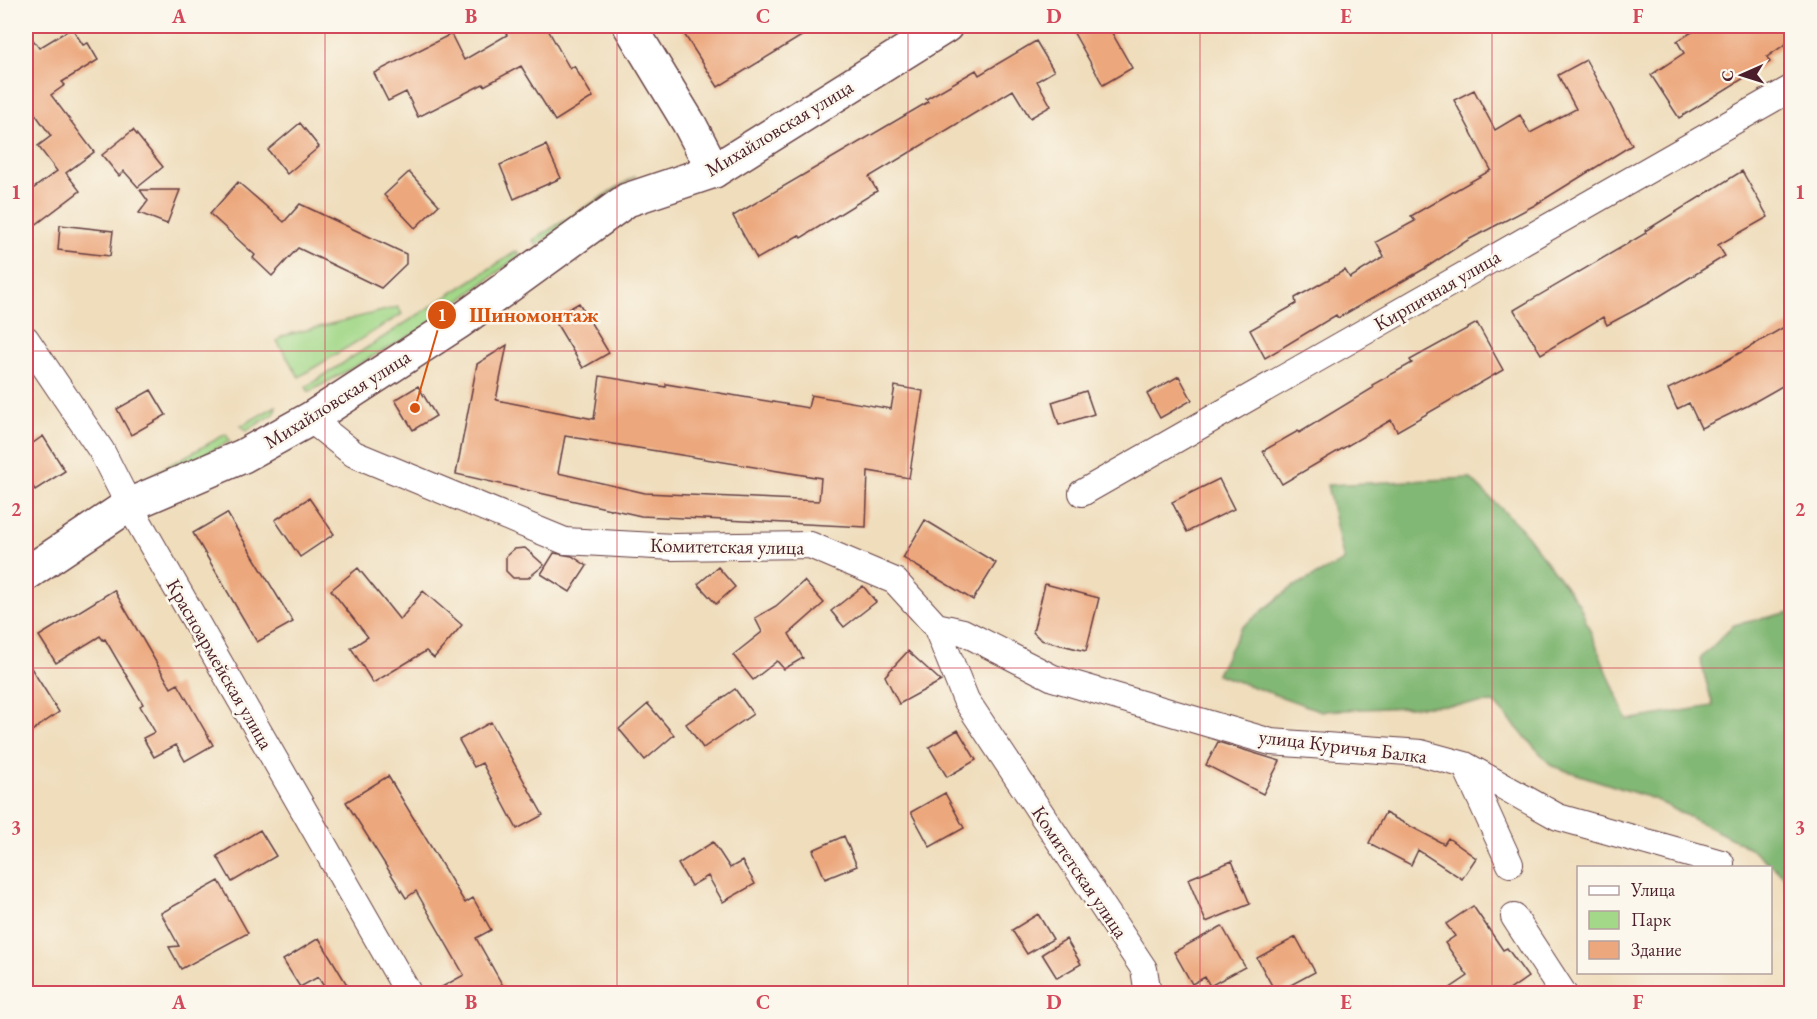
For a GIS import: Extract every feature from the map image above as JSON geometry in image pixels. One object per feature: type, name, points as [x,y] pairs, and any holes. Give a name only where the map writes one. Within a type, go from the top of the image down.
[{"type":"main road","points":[[630,26],[690,125],[714,171]]},
{"type":"main road","name":"Михайловская улица","points":[[26,574],[129,505],[243,456],[310,419],[459,322],[627,200],[714,171],[946,26]]},
{"type":"street","name":"Кирпичная улица","points":[[1082,493],[1791,88]]},
{"type":"street","name":"Красноармейская улица","points":[[26,339],[101,450],[129,505],[409,993]]},
{"type":"street","name":"Комитетская улица","points":[[310,419],[354,454],[397,474],[565,541],[673,547],[810,545],[895,581],[936,626],[966,699],[1144,969],[1148,993]]},
{"type":"street","name":"улица Куричья Балка","points":[[936,626],[963,632],[1053,678],[1272,742],[1421,753],[1465,765],[1558,818],[1721,863]]},
{"type":"street","points":[[1465,765],[1510,864]]},
{"type":"street","points":[[1514,917],[1564,993]]},
{"type":"green space","points":[[636,176],[536,245],[533,240]]},
{"type":"green space","points":[[517,251],[520,255],[424,328],[309,392],[306,387]]},
{"type":"green space","points":[[398,307],[402,314],[299,377],[277,341],[283,336]]},
{"type":"green space","points":[[276,406],[274,414],[246,431],[241,426]]},
{"type":"green space","points":[[226,434],[230,441],[134,494],[130,487]]},
{"type":"green space","points":[[1470,478],[1520,527],[1579,604],[1627,720],[1713,706],[1700,659],[1734,625],[1791,612],[1791,904],[1784,876],[1750,848],[1654,799],[1552,766],[1494,703],[1321,711],[1217,674],[1241,628],[1291,588],[1344,561],[1327,485]]},
{"type":"building","points":[[502,26],[546,26],[570,69],[574,66],[593,97],[555,121],[521,66],[418,117],[406,92],[388,101],[374,73],[451,34],[464,60],[507,35]]},
{"type":"building","points":[[679,26],[818,26],[718,87]]},
{"type":"building","points":[[1070,26],[1108,26],[1132,68],[1103,85]]},
{"type":"building","points":[[1702,26],[1791,26],[1791,40],[1767,57],[1770,62],[1679,118],[1651,75],[1684,53],[1677,41]]},
{"type":"building","points":[[72,28],[83,45],[88,43],[98,60],[62,82],[65,85],[51,95],[94,152],[66,173],[80,191],[26,232],[26,194],[57,171],[38,146],[51,136],[26,101],[26,30],[39,48]]},
{"type":"building","points":[[1036,41],[1054,71],[1037,81],[1051,106],[1030,118],[1013,90],[869,177],[877,191],[801,238],[799,235],[757,259],[733,216],[928,102],[926,99],[976,70],[979,75]]},
{"type":"building","points":[[1586,60],[1632,145],[1535,205],[1468,240],[1424,269],[1338,318],[1336,315],[1265,358],[1250,330],[1296,304],[1295,298],[1345,270],[1350,278],[1384,257],[1376,242],[1415,221],[1411,216],[1491,170],[1454,100],[1474,90],[1495,130],[1520,115],[1530,133],[1576,109],[1558,75]]},
{"type":"building","points":[[300,123],[319,147],[287,174],[268,150]]},
{"type":"building","points":[[133,130],[163,167],[138,187],[124,171],[119,176],[102,155]]},
{"type":"building","points":[[546,145],[561,178],[514,199],[500,165]]},
{"type":"building","points":[[1742,171],[1768,217],[1718,245],[1725,256],[1650,302],[1607,325],[1603,317],[1541,354],[1514,310],[1646,233],[1645,231]]},
{"type":"building","points":[[409,172],[439,205],[415,228],[384,195]]},
{"type":"building","points":[[238,182],[284,222],[300,204],[406,254],[406,264],[381,288],[298,248],[272,276],[253,258],[255,255],[210,214]]},
{"type":"building","points":[[140,190],[180,190],[167,224],[139,213],[148,201]]},
{"type":"building","points":[[60,225],[113,231],[110,256],[58,250]]},
{"type":"building","points":[[579,303],[609,353],[583,368],[553,318]]},
{"type":"building","points":[[1477,323],[1503,370],[1397,431],[1391,420],[1282,484],[1263,451],[1298,431],[1299,433],[1373,388],[1372,385],[1412,363],[1410,360]]},
{"type":"building","points":[[1791,323],[1791,381],[1701,428],[1689,403],[1677,409],[1668,389],[1724,362]]},
{"type":"building","points":[[507,345],[496,400],[594,419],[600,376],[666,387],[666,384],[808,408],[811,395],[891,409],[895,386],[923,391],[909,478],[868,471],[866,527],[641,516],[456,474],[477,364]],"holes":[[[565,436],[821,478],[819,501],[645,493],[558,473]]]},
{"type":"building","points":[[1179,376],[1192,400],[1160,418],[1147,394]]},
{"type":"building","points":[[418,386],[436,416],[413,430],[395,400]]},
{"type":"building","points":[[151,390],[166,415],[131,435],[117,409]]},
{"type":"building","points":[[1086,391],[1094,414],[1059,425],[1052,402]]},
{"type":"building","points":[[43,436],[65,471],[35,490],[26,476],[26,448]]},
{"type":"building","points":[[1219,479],[1234,509],[1187,532],[1172,502]]},
{"type":"building","points":[[309,498],[334,534],[300,557],[275,520]]},
{"type":"building","points":[[227,513],[293,622],[257,642],[193,533]]},
{"type":"building","points":[[925,520],[996,563],[973,600],[903,558]]},
{"type":"building","points":[[525,548],[544,565],[528,578],[513,578],[506,571],[506,556],[514,549]]},
{"type":"building","points":[[554,553],[572,556],[587,566],[570,592],[541,574]]},
{"type":"building","points":[[718,567],[735,587],[716,604],[698,584]]},
{"type":"building","points":[[358,568],[400,620],[423,591],[462,625],[434,658],[426,651],[373,683],[351,648],[368,637],[331,590]]},
{"type":"building","points":[[804,581],[824,603],[789,634],[803,658],[784,669],[777,661],[753,680],[733,655],[762,632],[755,618],[776,606]]},
{"type":"building","points":[[1045,584],[1099,598],[1086,651],[1041,640],[1033,632]]},
{"type":"building","points":[[863,586],[876,602],[844,627],[831,611]]},
{"type":"building","points":[[114,590],[171,688],[178,684],[213,745],[185,761],[176,745],[154,757],[143,738],[155,732],[140,706],[143,704],[105,639],[103,640],[100,636],[56,663],[39,636]]},
{"type":"building","points":[[908,651],[941,681],[899,704],[885,676]]},
{"type":"building","points":[[26,660],[59,712],[26,735]]},
{"type":"building","points":[[735,689],[753,714],[703,748],[686,724]]},
{"type":"building","points":[[648,704],[674,735],[645,760],[619,729]]},
{"type":"building","points":[[491,722],[543,815],[517,829],[482,763],[474,767],[459,740]]},
{"type":"building","points":[[958,730],[976,760],[947,777],[929,747]]},
{"type":"building","points":[[1218,742],[1280,761],[1263,794],[1206,765]]},
{"type":"building","points":[[388,776],[465,903],[473,898],[491,930],[476,938],[507,993],[431,993],[464,975],[416,891],[406,898],[346,802]]},
{"type":"building","points":[[945,793],[964,828],[930,847],[911,812]]},
{"type":"building","points":[[1385,813],[1444,844],[1448,838],[1476,858],[1462,879],[1418,850],[1411,865],[1369,843]]},
{"type":"building","points":[[260,830],[276,856],[232,882],[217,856]]},
{"type":"building","points":[[844,836],[857,866],[825,879],[813,850]]},
{"type":"building","points":[[713,842],[730,868],[742,861],[755,884],[723,902],[708,876],[691,886],[678,864]]},
{"type":"building","points":[[1232,861],[1250,904],[1206,922],[1188,879]]},
{"type":"building","points":[[219,881],[248,933],[181,969],[169,947],[179,946],[161,913]]},
{"type":"building","points":[[1473,906],[1503,950],[1507,948],[1528,977],[1505,993],[1443,993],[1468,976],[1445,943],[1455,936],[1446,924]]},
{"type":"building","points":[[1038,914],[1053,939],[1027,954],[1012,930]]},
{"type":"building","points":[[1222,926],[1245,967],[1210,986],[1205,977],[1192,984],[1174,952]]},
{"type":"building","points":[[1296,937],[1315,972],[1276,993],[1257,958]]},
{"type":"building","points":[[319,938],[352,993],[328,993],[318,977],[300,987],[283,960]]},
{"type":"building","points":[[1066,939],[1081,964],[1057,978],[1042,954]]},
{"type":"place","name":"Шиномонтаж","points":[[415,408]]}]
